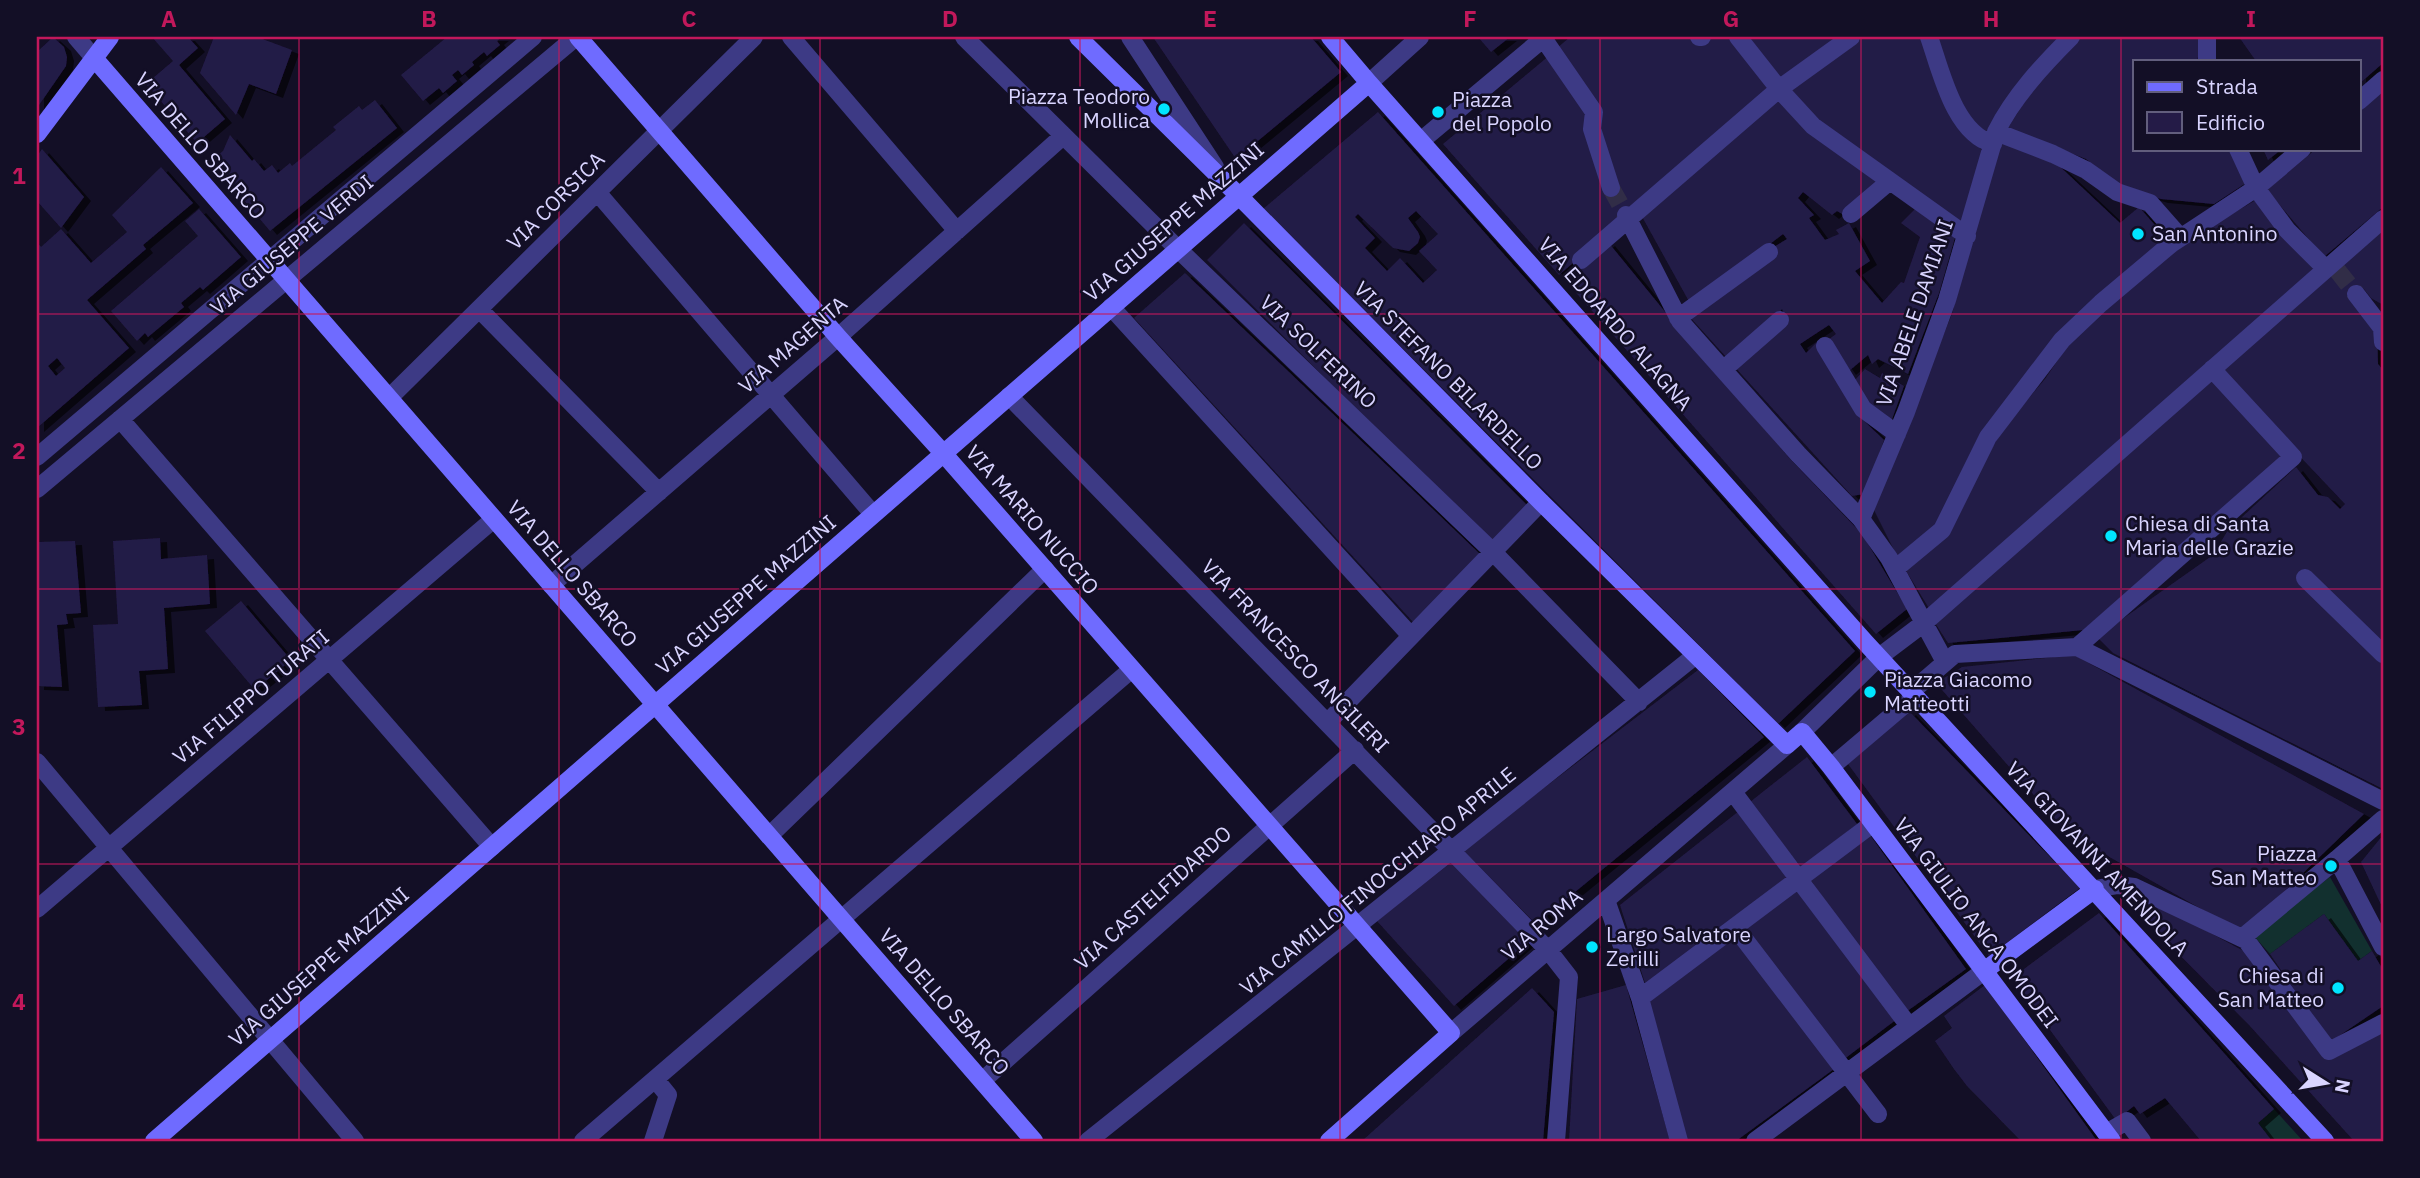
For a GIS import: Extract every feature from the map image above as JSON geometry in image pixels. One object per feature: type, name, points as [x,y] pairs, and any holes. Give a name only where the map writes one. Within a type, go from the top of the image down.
[{"type":"main road","points":[[94,58],[102,37]]},
{"type":"main road","points":[[37,135],[110,37]]},
{"type":"main road","name":"VIA MARIO NUCCIO","points":[[577,37],[1451,1033]]},
{"type":"main road","name":"VIA STEFANO BILARDELLO","points":[[1078,37],[1787,746]]},
{"type":"main road","name":"VIA EDOARDO ALAGNA","points":[[1330,37],[1879,657]]},
{"type":"main road","name":"VIA DELLO SBARCO","points":[[94,58],[1034,1141]]},
{"type":"main road","name":"VIA GIUSEPPE MAZZINI","points":[[154,1141],[1368,83]]},
{"type":"main road","name":"VIA GIOVANNI AMENDOLA","points":[[1879,657],[2325,1141]]},
{"type":"main road","points":[[1787,746],[1802,732]]},
{"type":"main road","name":"VIA GIULIO ANCA OMODEI","points":[[1802,732],[1831,766],[2109,1137]]},
{"type":"main road","points":[[1984,971],[2095,889]]},
{"type":"main road","name":"VIA ROMA","points":[[1329,1141],[1451,1033]]},
{"type":"street","name":"VIA DELLO SBARCO","points":[[76,37],[94,58]]},
{"type":"street","name":"VIA GIUSEPPE VERDI","points":[[37,457],[533,37]]},
{"type":"street","name":"VIA GIUSEPPE VERDI","points":[[37,488],[577,37]]},
{"type":"street","name":"VIA CORSICA","points":[[389,398],[754,37]]},
{"type":"street","points":[[790,37],[957,231]]},
{"type":"street","name":"VIA SOLFERINO","points":[[964,37],[1493,552],[1639,702]]},
{"type":"street","points":[[1130,37],[1224,181]]},
{"type":"street","points":[[1368,83],[1420,37]]},
{"type":"street","points":[[1738,37],[1779,89],[1813,126],[1967,236]]},
{"type":"street","points":[[1581,260],[1618,230],[1627,216],[1779,89],[1851,37]]},
{"type":"street","points":[[1929,37],[1955,110],[1982,141],[1995,138],[2053,153],[2086,170],[2117,192],[2150,203],[2180,237]]},
{"type":"street","name":"VIA ABELE DAMIANI","points":[[1861,519],[1897,434],[1947,300],[2004,116],[2042,66],[2071,37]]},
{"type":"street","points":[[2207,37],[2207,60]]},
{"type":"street","points":[[1422,141],[1547,43],[1594,112],[1592,129],[1611,188]]},
{"type":"street","points":[[2360,100],[2383,80]]},
{"type":"street","name":"VIA MAGENTA","points":[[551,585],[838,337],[1063,136]]},
{"type":"street","points":[[2238,150],[2256,188],[2287,230],[2332,267]]},
{"type":"street","points":[[1895,569],[1942,530],[1988,437],[2062,340],[2101,303],[2180,237],[2256,188],[2301,150]]},
{"type":"street","points":[[1851,214],[1890,181]]},
{"type":"street","points":[[597,192],[873,514]]},
{"type":"street","points":[[1627,216],[1678,318],[1798,454],[1861,519],[1895,569],[1920,616],[1950,658]]},
{"type":"street","points":[[1802,732],[1920,616],[2332,267],[2383,219]]},
{"type":"street","points":[[1678,318],[1769,252]]},
{"type":"street","points":[[2356,294],[2382,328],[2383,342]]},
{"type":"street","points":[[1111,307],[1411,636]]},
{"type":"street","points":[[479,309],[659,492]]},
{"type":"street","points":[[1724,369],[1780,320]]},
{"type":"street","points":[[1825,346],[1863,409],[1897,434]]},
{"type":"street","points":[[2077,647],[2293,457],[2212,369]]},
{"type":"street","name":"VIA FRANCESCO ANGILERI","points":[[1009,396],[1452,850],[1548,950],[1569,977],[1556,1141]]},
{"type":"street","points":[[120,419],[492,847]]},
{"type":"street","points":[[1328,722],[1541,502]]},
{"type":"street","name":"VIA FILIPPO TURATI","points":[[37,909],[494,519]]},
{"type":"street","points":[[769,836],[1045,569]]},
{"type":"street","points":[[2305,578],[2383,654]]},
{"type":"street","points":[[1831,766],[1916,695],[1950,658],[2077,647],[2383,801]]},
{"type":"street","name":"VIA CAMILLO FINOCCHIARO APRILE","points":[[1088,1141],[1696,655]]},
{"type":"street","points":[[583,1141],[1132,669]]},
{"type":"street","name":"VIA ROMA","points":[[1451,1033],[1787,746]]},
{"type":"street","name":"VIA CASTELFIDARDO","points":[[982,1081],[1355,750]]},
{"type":"street","points":[[37,762],[355,1141]]},
{"type":"street","points":[[1733,792],[1909,1026]]},
{"type":"street","points":[[2242,938],[2340,864],[2383,819]]},
{"type":"street","points":[[1640,998],[1872,824]]},
{"type":"street","points":[[2340,864],[2383,947]]},
{"type":"street","points":[[2095,889],[2118,885],[2134,887],[2242,938],[2260,955],[2329,1051],[2383,1023]]},
{"type":"street","points":[[1606,900],[1640,998],[1679,1141]]},
{"type":"street","points":[[1735,927],[1878,1114]]},
{"type":"street","points":[[1755,1141],[1984,971]]},
{"type":"street","points":[[653,1141],[668,1094],[655,1079]]},
{"type":"street","points":[[2109,1137],[2127,1121],[2142,1141]]},
{"type":"green space","points":[[2330,877],[2372,951],[2358,961],[2324,914],[2270,954],[2253,935]]},
{"type":"green space","points":[[2274,1109],[2303,1141],[2272,1141],[2258,1123]]},
{"type":"building","points":[[53,37],[64,47],[66,66],[37,108],[37,52]]},
{"type":"building","points":[[152,37],[188,37],[198,48],[179,65],[225,119],[197,143],[146,84],[173,61]]},
{"type":"building","points":[[214,37],[257,37],[292,50],[276,94],[249,84],[236,115],[200,73]]},
{"type":"building","points":[[447,37],[502,37],[497,41],[500,45],[487,56],[484,52],[462,75],[458,70],[452,75],[457,81],[443,93],[439,88],[423,101],[401,75]]},
{"type":"building","points":[[1153,37],[1311,37],[1341,72],[1236,159]]},
{"type":"building","points":[[1478,37],[1510,37],[1491,52]]},
{"type":"building","points":[[1570,37],[1692,37],[1697,45],[1710,37],[1732,37],[1774,90],[1559,275],[1443,144],[1550,55],[1597,127],[1556,49]]},
{"type":"building","points":[[1746,37],[1841,37],[1780,81]]},
{"type":"building","points":[[1860,37],[1924,37],[1949,112],[1985,154],[1964,226],[1821,123],[1788,89]]},
{"type":"building","points":[[1934,37],[2064,37],[2040,61],[1983,136],[1961,108]]},
{"type":"building","points":[[2079,37],[2203,37],[2197,60],[2133,60],[2133,150],[2234,150],[2249,181],[2214,204],[2161,199],[2122,187],[2086,159],[2008,128],[2043,73]]},
{"type":"building","points":[[2239,37],[2383,37],[2383,63],[2360,83],[2360,60],[2255,60]]},
{"type":"building","points":[[2383,90],[2383,207],[2324,257],[2267,190],[2315,150],[2360,150],[2360,111]]},
{"type":"building","points":[[1779,94],[1882,181],[1844,215],[1837,211],[1832,215],[1803,192],[1798,198],[1814,215],[1809,218],[1825,240],[1839,234],[1836,230],[1849,223],[1870,261],[1855,271],[1882,303],[1901,282],[1904,283],[1920,237],[1901,223],[1915,209],[1956,234],[1939,293],[1908,374],[1878,359],[1872,364],[1868,355],[1849,371],[1828,340],[1836,334],[1829,325],[1800,344],[1806,353],[1816,343],[1861,418],[1884,440],[1864,494],[1852,496],[1733,365],[1788,322],[1782,309],[1728,359],[1688,315],[1778,252],[1774,247],[1787,239],[1783,234],[1691,305],[1640,213]]},
{"type":"building","points":[[375,100],[397,128],[270,231],[211,161],[223,151],[230,135],[264,171],[272,165],[278,173],[290,163],[292,166],[336,130],[333,127],[359,106],[362,110]]},
{"type":"building","points":[[1378,112],[1855,651],[1778,724],[1263,209]],"holes":[[[1416,211],[1438,234],[1419,251],[1437,270],[1423,283],[1400,258],[1387,271],[1365,248],[1375,238],[1355,217],[1358,214],[1393,248],[1409,251],[1418,243],[1420,237],[1408,218]]]},
{"type":"building","points":[[2000,140],[2054,161],[2120,223],[2139,207],[2168,240],[2057,336],[1941,523],[1898,558],[1873,508],[1952,314]]},
{"type":"building","points":[[42,149],[84,197],[61,228],[37,201],[37,156]]},
{"type":"building","points":[[2263,150],[2281,150],[2268,160]]},
{"type":"building","points":[[161,167],[193,203],[143,245],[146,249],[87,300],[129,348],[37,428],[37,242],[41,247],[61,229],[91,263],[127,232],[112,215]],"holes":[[[57,358],[65,368],[56,376],[48,366]]]},
{"type":"building","points":[[2256,200],[2315,269],[1930,610],[1905,569],[1987,456],[2006,425],[2045,379],[2071,341],[2178,245]]},
{"type":"building","points":[[199,209],[241,257],[203,290],[200,287],[181,303],[184,307],[148,337],[145,333],[137,341],[111,311],[198,236],[185,221]]},
{"type":"building","points":[[1244,223],[1528,506],[1491,544],[1207,260]]},
{"type":"building","points":[[2383,229],[2383,305],[2371,298],[2363,288],[2351,298],[2377,331],[2378,364],[2383,370],[2383,789],[2113,653],[2097,637],[2213,555],[2228,530],[2296,467],[2318,495],[2328,497],[2340,509],[2345,504],[2219,371]]},
{"type":"building","points":[[1608,242],[1711,368],[1791,460],[1862,534],[1907,609],[1876,634],[1564,279]]},
{"type":"building","points":[[1185,273],[1481,555],[1414,623],[1134,318]]},
{"type":"building","points":[[1865,369],[1880,378],[1882,373],[1904,386],[1891,422],[1873,410],[1854,381]]},
{"type":"building","points":[[2212,377],[2283,456],[2083,630],[1948,643],[1935,623]]},
{"type":"building","points":[[160,538],[161,559],[207,555],[210,604],[164,608],[168,669],[139,671],[142,705],[98,707],[93,625],[118,624],[113,541]]},
{"type":"building","points":[[75,541],[81,613],[66,614],[68,624],[57,625],[62,687],[37,686],[37,542]]},
{"type":"building","points":[[241,601],[291,660],[255,690],[205,631]]},
{"type":"building","points":[[2074,655],[2364,814],[2242,932],[2067,833],[1936,683],[1962,667]]},
{"type":"building","points":[[1698,670],[1764,737],[1536,924],[1463,850]]},
{"type":"building","points":[[1909,711],[2080,888],[1989,956],[1848,764]]},
{"type":"building","points":[[1807,757],[1857,824],[1801,867],[1750,802]]},
{"type":"building","points":[[1739,811],[1788,876],[1646,986],[1620,905]]},
{"type":"building","points":[[1870,835],[1966,969],[1906,1012],[1810,879]]},
{"type":"building","points":[[2383,835],[2383,909],[2361,862]]},
{"type":"building","points":[[1453,861],[1530,940],[1454,1006],[1377,921]]},
{"type":"building","points":[[1799,887],[1897,1019],[1843,1060],[1745,928]]},
{"type":"building","points":[[2151,901],[2253,956],[2328,1057],[2383,1029],[2383,1141],[2354,1141],[2249,1025],[2140,915]]},
{"type":"building","points":[[2099,913],[2274,1109],[2258,1123],[2272,1141],[2201,1141],[2165,1098],[2140,1114],[2134,1106],[2116,1120],[2012,978]]},
{"type":"building","name":"Chiesa di San Matteo","points":[[2324,914],[2358,961],[2372,951],[2383,970],[2383,1006],[2330,1042],[2270,954]]},
{"type":"building","points":[[1733,937],[1834,1069],[1736,1141],[1686,1141],[1647,1001]]},
{"type":"building","points":[[1626,985],[1670,1141],[1569,1141],[1577,999]]},
{"type":"building","points":[[1985,985],[2097,1141],[2021,1141],[1954,1069],[1935,1041],[1952,1028],[1944,1016]]},
{"type":"building","points":[[1532,988],[1554,1012],[1543,1141],[1362,1141]]},
{"type":"tunnel","points":[[1611,188],[1626,215]]},
{"type":"tunnel","points":[[2337,270],[2356,294]]},
{"type":"place","name":"Piazza Teodoro Mollica","points":[[1164,109]]},
{"type":"place","name":"Piazza del Popolo","points":[[1438,112]]},
{"type":"place","name":"San Antonino","points":[[2138,234]]},
{"type":"place","name":"Chiesa di Santa Maria delle Grazie","points":[[2111,536]]},
{"type":"place","name":"Piazza Giacomo Matteotti","points":[[1870,692]]},
{"type":"place","name":"Piazza San Matteo","points":[[2331,866]]},
{"type":"place","name":"Largo Salvatore Zerilli","points":[[1592,947]]},
{"type":"place","name":"Chiesa di San Matteo","points":[[2338,988]]}]
